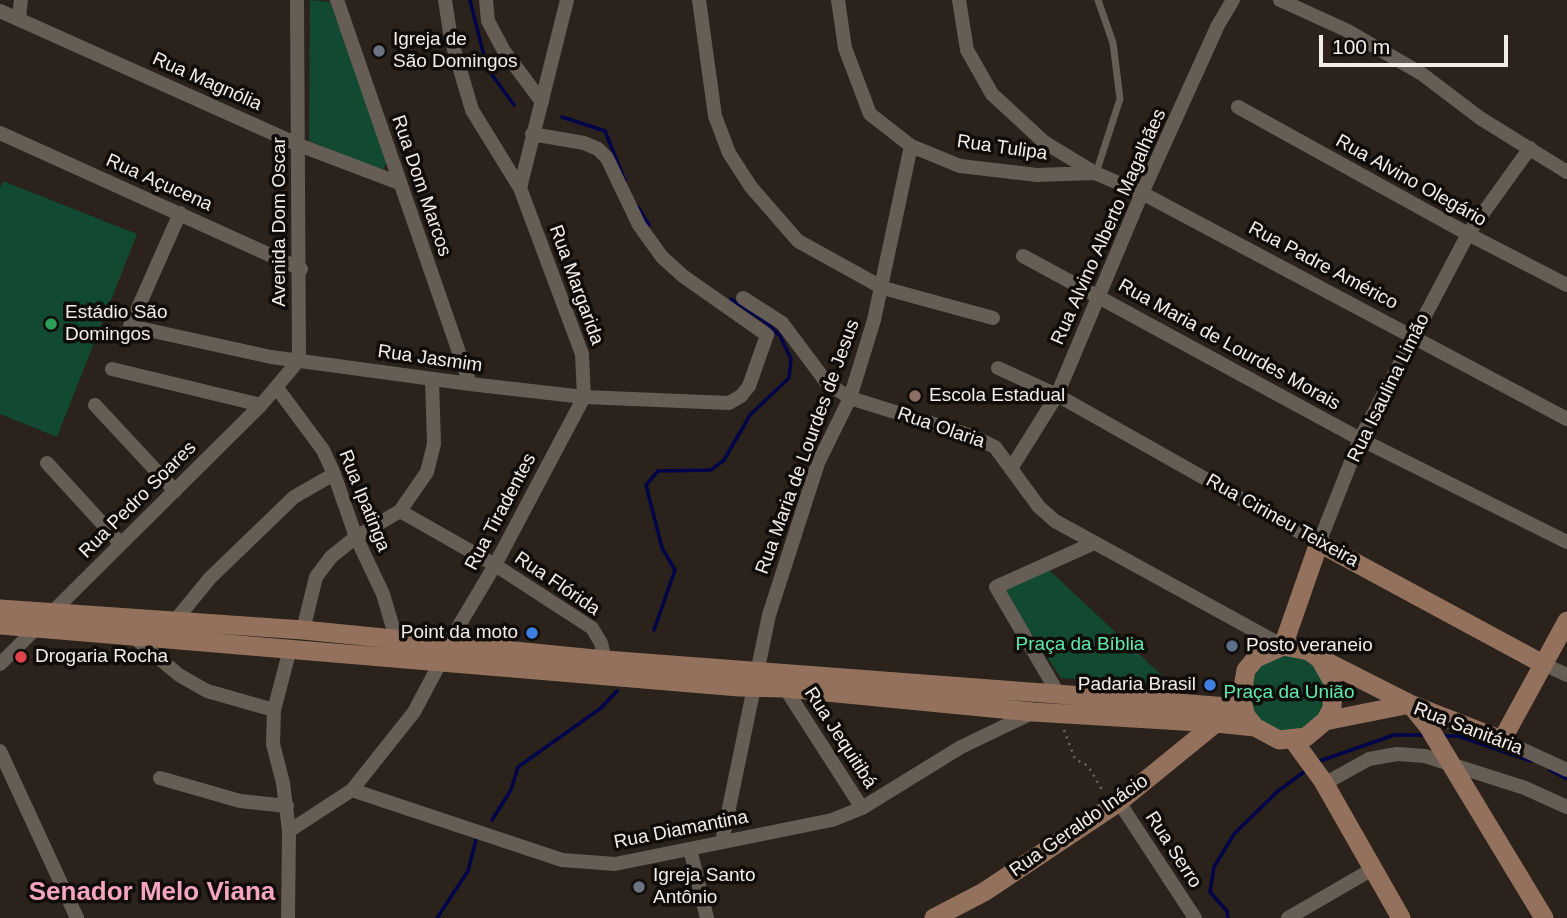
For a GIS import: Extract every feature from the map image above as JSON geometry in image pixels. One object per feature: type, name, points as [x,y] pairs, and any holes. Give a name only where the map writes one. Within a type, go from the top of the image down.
[{"type":"main road","name":"Rua Isaulina Limão","points":[[1283,646],[1319,542]]},
{"type":"main road","name":"Rua Cirineu Teixeira","points":[[1319,542],[1543,664]]},
{"type":"main road","points":[[0,609],[396,638],[755,679],[785,688],[1033,712],[1059,704],[1242,708]]},
{"type":"main road","points":[[1502,740],[1567,621]]},
{"type":"main road","points":[[0,625],[136,639],[290,649],[440,663],[755,679],[1059,704],[1255,727],[1279,740],[1306,737],[1325,721],[1335,696],[1328,669],[1320,659]]},
{"type":"main road","points":[[1255,727],[1242,708],[1241,684],[1246,670],[1262,654],[1283,646],[1296,647],[1410,704],[1428,726],[1544,918]]},
{"type":"main road","name":"Rua Sanitária","points":[[1325,721],[1410,704],[1502,740]]},
{"type":"main road","name":"Rua Geraldo Inácio","points":[[934,918],[984,892],[1115,805],[1216,723]]},
{"type":"main road","points":[[1293,740],[1324,782],[1371,870],[1401,918]]},
{"type":"street","points":[[19,17],[21,0]]},
{"type":"street","name":"Rua Dom Marcos","points":[[337,0],[470,384]]},
{"type":"street","name":"Rua Margarida","points":[[445,0],[451,39],[472,110],[520,188],[582,355],[584,397]]},
{"type":"street","points":[[486,0],[488,21],[503,51],[542,102]]},
{"type":"street","points":[[520,188],[567,0]]},
{"type":"street","points":[[699,0],[715,116],[729,153],[751,187],[798,241],[883,288],[993,318]]},
{"type":"street","name":"Rua Tulipa","points":[[838,0],[845,48],[870,114],[911,146],[960,166],[1037,175],[1095,173]]},
{"type":"street","name":"Rua Padre Américo","points":[[959,0],[967,50],[992,94],[1044,142],[1095,173],[1142,193],[1414,335],[1567,419]]},
{"type":"street","name":"Rua Alvino Alberto Magalhães","points":[[1012,467],[1057,395],[1142,193],[1233,0]]},
{"type":"street","points":[[1280,0],[1348,32],[1422,74],[1480,118],[1567,172]]},
{"type":"street","name":"Avenida Dom Oscar","points":[[298,1],[301,269],[299,360]]},
{"type":"street","name":"Rua Magnólia","points":[[0,11],[19,17],[299,145],[399,183]]},
{"type":"street","name":"Rua Alvino Olegário","points":[[1238,107],[1468,234],[1567,285]]},
{"type":"street","name":"Rua Açucena","points":[[0,133],[301,269]]},
{"type":"street","name":"Rua Jasmim","points":[[180,213],[130,326],[299,360],[432,380],[584,397],[729,403],[741,396],[748,386],[767,335],[691,282],[662,257],[639,225],[607,158],[598,149],[584,143],[532,134]]},
{"type":"street","name":"Rua Maria de Lourdes de Jesus","points":[[722,842],[769,615],[818,463],[850,398],[883,288],[911,146]]},
{"type":"street","name":"Rua Isaulina Limão","points":[[1319,542],[1360,439],[1468,234],[1530,148]]},
{"type":"street","name":"Rua Maria de Lourdes Morais","points":[[1023,256],[1360,439],[1567,542]]},
{"type":"street","name":"Rua Olaria","points":[[743,298],[782,323],[819,375],[850,398],[972,436],[995,447],[1039,507],[1055,521],[1283,646]]},
{"type":"street","name":"Rua Pedro Soares","points":[[0,664],[261,405],[299,360]]},
{"type":"street","name":"Rua Cirineu Teixeira","points":[[998,368],[1057,395],[1319,542]]},
{"type":"street","points":[[113,369],[261,405]]},
{"type":"street","points":[[303,630],[316,577],[331,557],[356,537],[400,511],[427,471],[434,444],[432,380]]},
{"type":"street","name":"Rua Ipatinga","points":[[277,388],[323,450],[356,537],[383,594],[396,638]]},
{"type":"street","name":"Rua Tiradentes","points":[[448,644],[495,565],[584,397]]},
{"type":"street","points":[[95,405],[175,491]]},
{"type":"street","points":[[47,463],[121,544]]},
{"type":"street","points":[[174,622],[210,578],[294,497],[334,474]]},
{"type":"street","name":"Rua Flórida","points":[[400,511],[495,565],[592,628],[601,643],[605,660]]},
{"type":"street","points":[[1059,704],[996,587],[1094,543]]},
{"type":"street","points":[[136,639],[179,675],[207,691],[274,710]]},
{"type":"street","points":[[288,918],[287,806],[273,744],[274,710],[290,649]]},
{"type":"street","points":[[289,831],[352,790],[414,712],[440,663]]},
{"type":"street","name":"Rua Cirineu Teixeira","points":[[1543,664],[1567,675]]},
{"type":"street","name":"Rua Jequitibá","points":[[785,688],[862,808]]},
{"type":"street","name":"Rua Diamantina","points":[[352,790],[562,860],[615,864],[832,820],[862,808],[961,747],[1033,712]]},
{"type":"street","name":"Rua Sanitária","points":[[1502,740],[1567,769]]},
{"type":"street","points":[[0,751],[77,918]]},
{"type":"street","points":[[1324,782],[1369,759],[1425,755],[1448,759],[1567,807]]},
{"type":"street","points":[[160,778],[240,802],[287,806]]},
{"type":"street","name":"Rua Serro","points":[[1115,805],[1195,918]]},
{"type":"street","points":[[690,849],[707,918]]},
{"type":"street","points":[[1288,918],[1371,870]]},
{"type":"lane","points":[[1095,173],[1120,99],[1113,43],[1098,0]]},
{"type":"path","points":[[1059,704],[1075,759],[1088,766],[1115,805]]},
{"type":"green space","points":[[310,0],[330,2],[388,161],[382,171],[309,141]]},
{"type":"green space","name":"Estádio São Domingos","points":[[3,181],[137,234],[57,437],[0,414],[0,188]]},
{"type":"green space","name":"Praça da Bíblia","points":[[1049,570],[1172,685],[1061,678],[1002,589]]},
{"type":"green space","name":"Praça da União","points":[[1289,654],[1304,657],[1317,665],[1325,678],[1328,693],[1325,708],[1317,721],[1304,729],[1289,732],[1274,729],[1261,721],[1253,708],[1250,693],[1253,678],[1261,665],[1274,657]]},
{"type":"waterway","points":[[470,0],[487,68],[514,105]]},
{"type":"waterway","points":[[562,117],[605,131],[625,181]]},
{"type":"waterway","points":[[638,207],[649,225]]},
{"type":"waterway","points":[[654,630],[675,570],[662,548],[646,485],[658,471],[711,470],[724,460],[750,415],[789,378],[791,359],[780,336],[767,323],[731,299]]},
{"type":"waterway","points":[[492,820],[511,790],[518,767],[601,708],[617,691]]},
{"type":"waterway","points":[[1317,762],[1394,735],[1426,735]]},
{"type":"waterway","points":[[1441,736],[1458,736],[1531,761]]},
{"type":"waterway","points":[[1228,918],[1227,911],[1210,892],[1214,867],[1234,834],[1278,791],[1308,769]]},
{"type":"waterway","points":[[1550,770],[1567,779]]},
{"type":"waterway","points":[[437,918],[468,871],[477,836]]},
{"type":"place","name":"Igreja de São Domingos","points":[[379,51]]},
{"type":"place","name":"Estádio São Domingos","points":[[51,324]]},
{"type":"place","name":"Escola Estadual","points":[[915,396]]},
{"type":"place","name":"Point da moto","points":[[532,633]]},
{"type":"place","name":"Posto veraneio","points":[[1232,646]]},
{"type":"place","name":"Drogaria Rocha","points":[[21,657]]},
{"type":"place","name":"Padaria Brasil","points":[[1210,685]]},
{"type":"place","name":"Igreja Santo Antônio","points":[[639,887]]},
{"type":"district","name":"Senador Melo Viana","points":[[152,893]]}]
